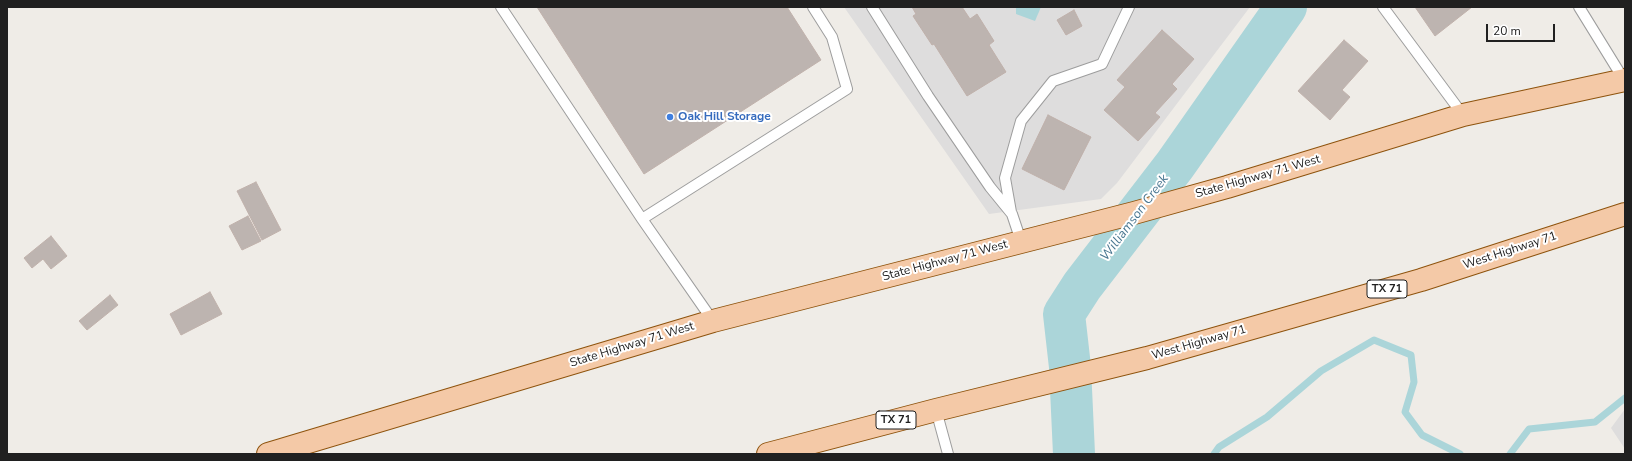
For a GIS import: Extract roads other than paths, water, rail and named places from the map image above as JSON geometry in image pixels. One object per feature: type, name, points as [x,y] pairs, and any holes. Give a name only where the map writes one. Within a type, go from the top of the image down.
[{"type":"main road","name":"State Highway 71 West","points":[[268,454],[714,321],[1227,187],[1463,115],[1625,80]]},
{"type":"main road","name":"West Highway 71","points":[[774,453],[936,410],[1147,358],[1421,280],[1625,214]]},
{"type":"lane","points":[[501,7],[642,219],[714,321]]},
{"type":"lane","points":[[642,219],[847,89],[832,37],[813,7]]},
{"type":"lane","points":[[872,7],[932,103],[990,188],[1012,214]]},
{"type":"lane","points":[[1021,241],[1012,214],[1005,178],[1021,121],[1053,81],[1102,64],[1128,7]]},
{"type":"lane","points":[[1383,7],[1463,115]]},
{"type":"lane","points":[[1578,7],[1625,80]]},
{"type":"lane","points":[[936,410],[948,454]]},
{"type":"water","points":[[1016,7],[1041,7],[1035,21],[1016,14]]},
{"type":"waterway","name":"Williamson Creek","points":[[1074,454],[1070,367],[1064,314],[1082,286],[1175,165],[1286,7]]},
{"type":"waterway","points":[[1214,454],[1219,447],[1267,417],[1321,371],[1374,340],[1411,355],[1414,382],[1405,412],[1422,435],[1460,454]]},
{"type":"waterway","points":[[1510,454],[1529,429],[1595,422],[1625,398]]},
{"type":"place","name":"Oak Hill Storage","points":[[670,117]]}]
